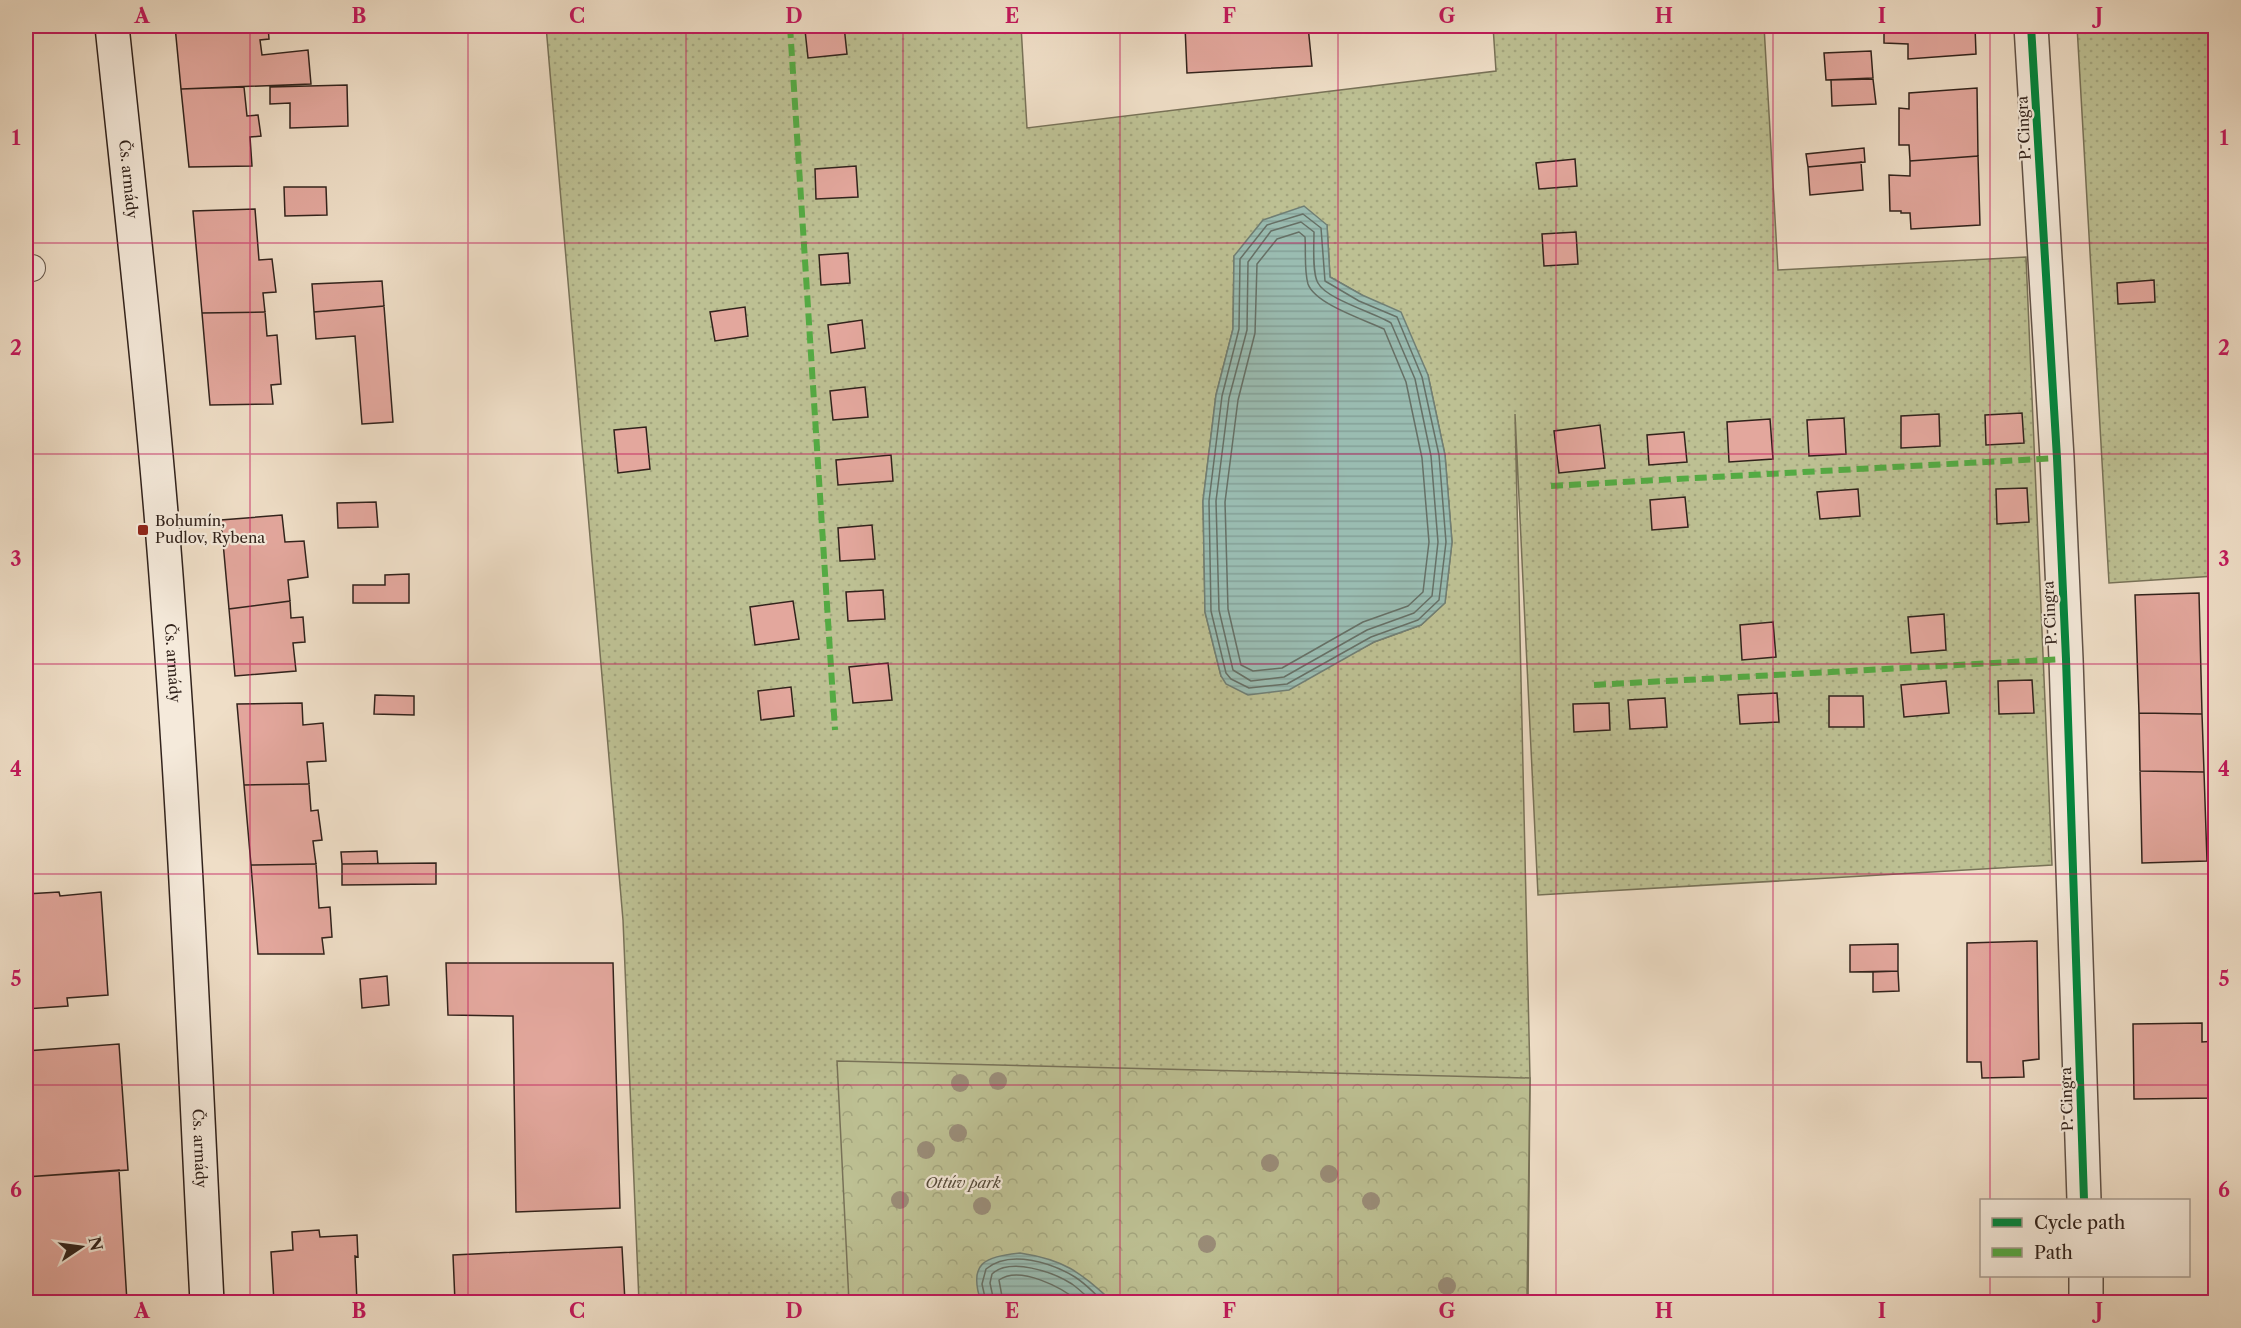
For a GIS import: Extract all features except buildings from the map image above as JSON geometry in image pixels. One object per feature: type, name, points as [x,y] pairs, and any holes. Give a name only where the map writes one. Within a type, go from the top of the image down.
[{"type":"main road","name":"Čs. armády","points":[[112,26],[150,389],[168,601],[182,811],[207,1302]]},
{"type":"main road","name":"P. Cingra","points":[[2031,26],[2066,648],[2084,1199]]},
{"type":"main road","points":[[2086,1277],[2086,1302]]},
{"type":"green space","points":[[546,26],[1021,26],[1027,128],[1496,71],[1493,26],[1764,26],[1778,270],[2026,257],[2052,865],[1538,895],[1515,414],[1530,1078],[1528,1302],[639,1302],[623,920]],"holes":[[[1327,225],[1330,277],[1362,295],[1428,375],[1445,455],[1452,542],[1445,603],[1421,625],[1374,642],[1334,663],[1221,676],[1205,612],[1203,501],[1216,395],[1233,329],[1234,256]]]},
{"type":"green space","points":[[2077,26],[2215,26],[2215,576],[2109,583]]},
{"type":"green space","name":"Ottúv park","points":[[837,1061],[1530,1078],[1527,1302],[849,1302]]},
{"type":"water","points":[[1304,206],[1327,225],[1330,277],[1362,295],[1401,312],[1428,375],[1445,455],[1452,542],[1445,603],[1421,625],[1374,642],[1289,690],[1248,695],[1226,684],[1221,676],[1205,612],[1203,501],[1216,395],[1233,329],[1234,256],[1263,220]]},
{"type":"water","points":[[1020,1253],[1049,1259],[1071,1269],[1113,1302],[981,1302],[977,1289],[977,1278],[982,1264],[997,1257]]},
{"type":"marked path","points":[[790,26],[835,730]]},
{"type":"marked path","points":[[1551,486],[2057,458]]},
{"type":"marked path","points":[[1594,685],[2066,659]]},
{"type":"cycle path","points":[[2031,26],[2057,458],[2084,1199]]},
{"type":"place","name":"Bohumín, Pudlov, Rybena","points":[[143,530]]}]
